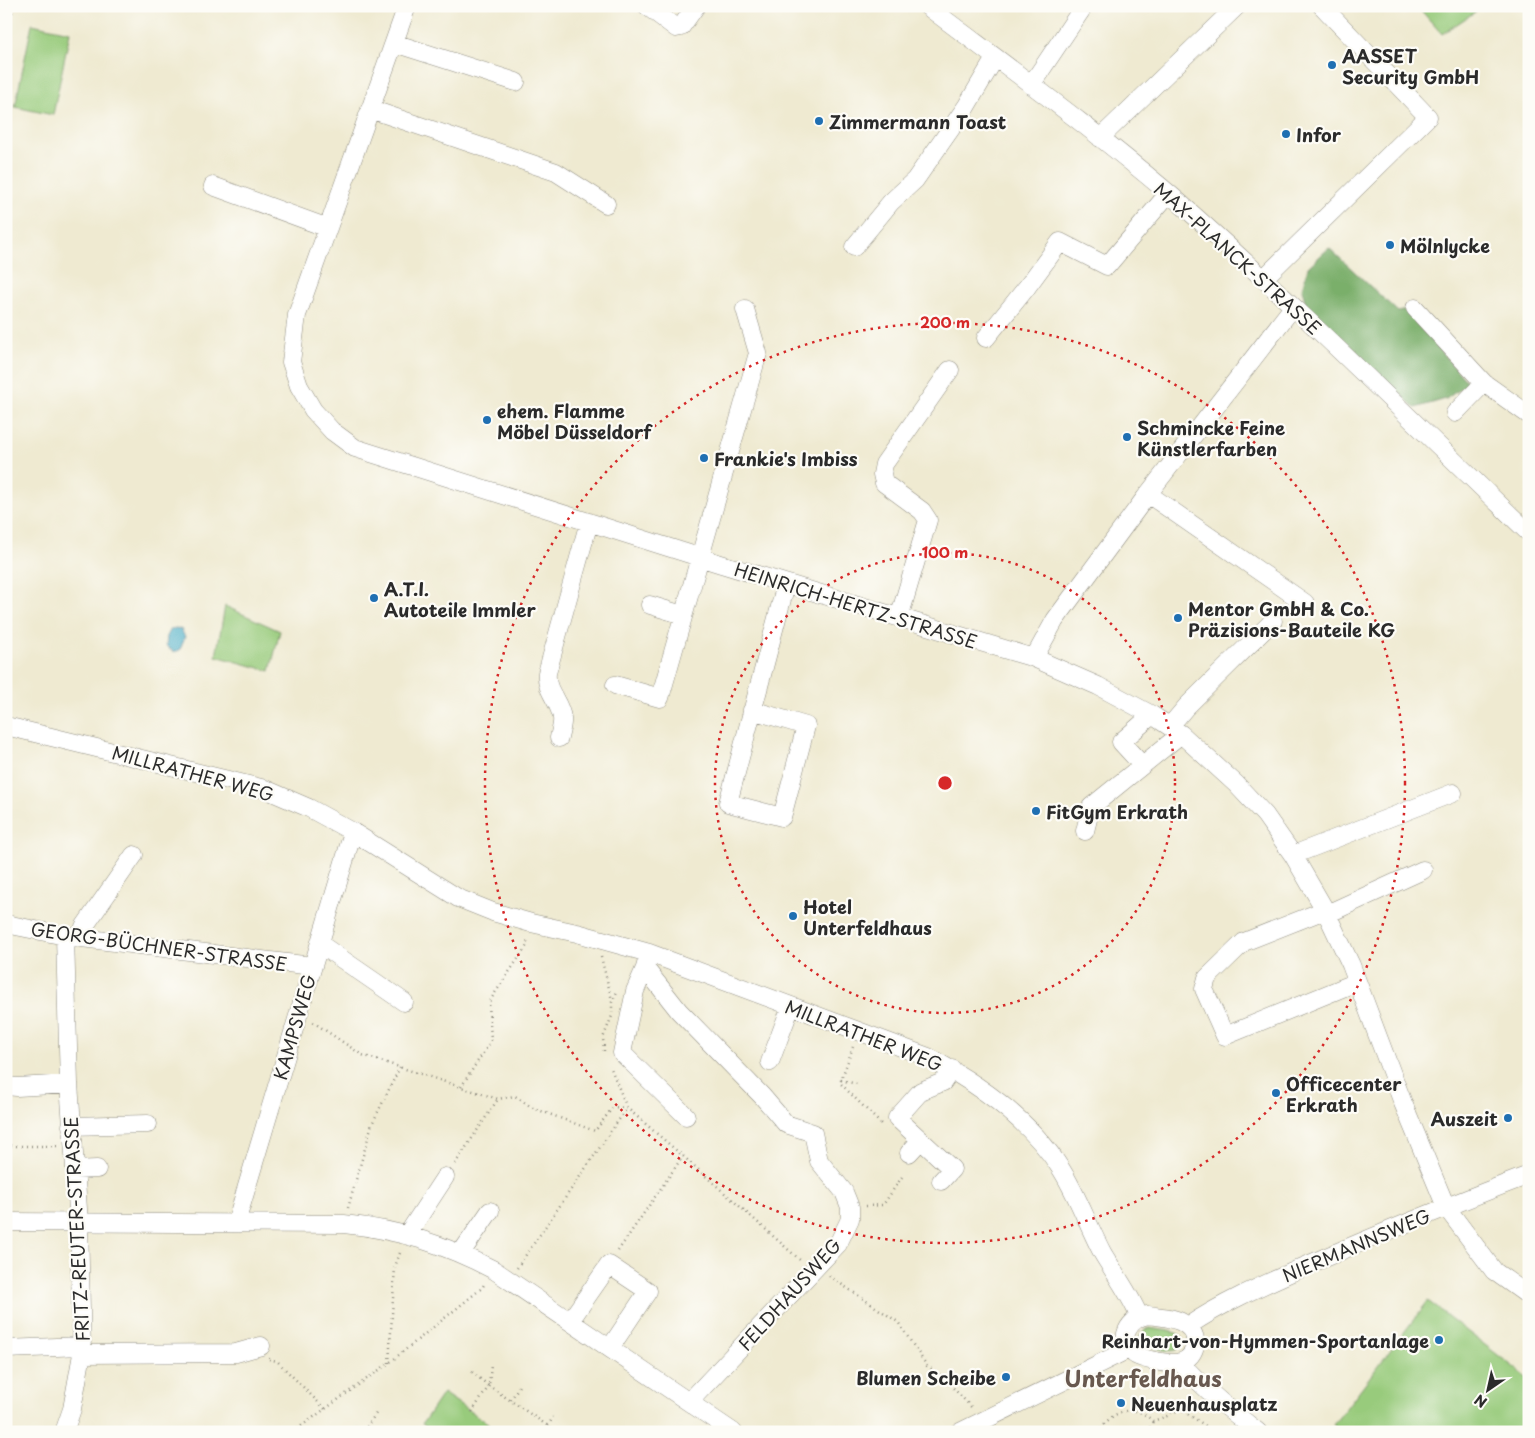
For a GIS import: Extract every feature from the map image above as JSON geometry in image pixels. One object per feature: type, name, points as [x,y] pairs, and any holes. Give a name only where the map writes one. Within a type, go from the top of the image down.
[{"type":"street","name":"HEINRICH-HERTZ-STRASSE","points":[[407,6],[297,315],[291,362],[299,386],[319,417],[332,431],[355,448],[700,558],[1034,658],[1098,686],[1152,715],[1175,730],[1248,796],[1265,815],[1293,856],[1326,912],[1357,982],[1446,1207],[1494,1271],[1529,1296]]},
{"type":"street","points":[[647,6],[676,28],[681,26],[696,6]]},
{"type":"street","name":"MAX-PLANCK-STRASSE","points":[[928,6],[1100,138],[1168,194],[1293,307],[1529,533]]},
{"type":"street","points":[[1031,85],[1084,6]]},
{"type":"street","points":[[1100,138],[1238,6]]},
{"type":"street","points":[[1263,279],[1428,118],[1322,6]]},
{"type":"street","points":[[394,43],[516,82]]},
{"type":"street","points":[[854,247],[891,202],[915,180],[966,107],[995,58]]},
{"type":"street","points":[[370,109],[556,172],[606,204]]},
{"type":"street","points":[[213,186],[328,228]]},
{"type":"street","points":[[986,338],[1060,242],[1107,266],[1168,194]]},
{"type":"street","points":[[1034,658],[1055,620],[1148,494],[1293,307]]},
{"type":"street","points":[[1415,308],[1484,383],[1529,415]]},
{"type":"street","points":[[615,684],[660,698],[758,353],[746,309]]},
{"type":"street","points":[[899,618],[928,520],[922,512],[884,483],[882,474],[884,464],[950,370]]},
{"type":"street","points":[[1455,413],[1484,383]]},
{"type":"street","points":[[1148,494],[1305,603]]},
{"type":"street","points":[[560,738],[562,717],[548,687],[547,673],[589,522]]},
{"type":"street","points":[[752,710],[806,726],[782,818],[728,803],[752,710],[786,584]]},
{"type":"street","points":[[650,605],[684,615]]},
{"type":"street","points":[[1085,831],[1092,807],[1142,765],[1175,730],[1186,707],[1273,621]]},
{"type":"street","points":[[1142,765],[1121,742],[1152,715]]},
{"type":"street","name":"MILLRATHER WEG","points":[[6,726],[265,789],[309,808],[353,832],[458,898],[493,912],[531,923],[597,938],[647,961],[791,1006],[928,1057],[952,1069],[991,1096],[1014,1116],[1037,1138],[1060,1168],[1103,1252],[1139,1316]]},
{"type":"street","points":[[1293,856],[1453,793]]},
{"type":"street","name":"KAMPSWEG","points":[[236,1223],[353,832]]},
{"type":"street","points":[[83,938],[84,927],[134,855]]},
{"type":"street","points":[[1357,982],[1225,1036],[1204,989],[1207,978],[1244,942],[1326,912],[1423,870]]},
{"type":"street","name":"GEORG-BÜCHNER-STRASSE","points":[[6,924],[65,936],[312,966]]},
{"type":"street","name":"FRITZ-REUTER-STRASSE","points":[[64,1432],[72,1409],[82,1350],[79,1223],[71,1126],[65,936]]},
{"type":"street","points":[[320,944],[404,1002]]},
{"type":"street","points":[[647,961],[635,991],[622,1053],[686,1116]]},
{"type":"street","points":[[647,961],[679,1011],[762,1096],[786,1124],[813,1133],[820,1161],[844,1192],[850,1207]]},
{"type":"street","points":[[770,1062],[791,1006]]},
{"type":"street","points":[[941,1181],[952,1169],[915,1146],[896,1118],[921,1091],[943,1082],[952,1069]]},
{"type":"street","points":[[6,1086],[69,1084]]},
{"type":"street","points":[[71,1126],[148,1124]]},
{"type":"street","points":[[75,1170],[97,1169]]},
{"type":"street","name":"NIERMANNSWEG","points":[[1188,1326],[1208,1312],[1263,1285],[1446,1207],[1529,1175]]},
{"type":"street","points":[[407,1234],[445,1177]]},
{"type":"street","name":"FELDHAUSWEG","points":[[689,1402],[838,1244],[850,1219],[850,1207]]},
{"type":"street","points":[[461,1253],[490,1211]]},
{"type":"street","points":[[6,1222],[344,1224],[407,1234],[461,1253],[494,1270],[733,1432]]},
{"type":"street","points":[[570,1321],[609,1265],[648,1291],[610,1348]]},
{"type":"street","points":[[1148,1315],[1180,1321],[1188,1326],[1194,1334],[1195,1350],[1190,1357],[1180,1362],[1171,1364],[1140,1357],[1129,1349],[1126,1342],[1126,1333],[1133,1320],[1139,1316],[1148,1315]]},
{"type":"street","points":[[6,1349],[261,1352]]},
{"type":"street","points":[[960,1432],[983,1421],[1010,1416],[1129,1349]]},
{"type":"street","points":[[1180,1362],[1212,1395],[1258,1432]]},
{"type":"path","points":[[6,32],[14,6]]},
{"type":"path","points":[[461,1087],[491,1041],[489,1002],[526,947],[531,923]]},
{"type":"path","points":[[597,938],[612,1002]]},
{"type":"path","points":[[299,1013],[362,1055],[498,1099],[515,1096],[533,1108],[595,1131],[613,1107],[627,1108]]},
{"type":"path","points":[[859,1031],[840,1083],[881,1124]]},
{"type":"path","points":[[603,1038],[604,1052]]},
{"type":"path","points":[[608,1060],[627,1108],[684,1156],[799,1260],[816,1268],[898,1322],[926,1366],[942,1377],[983,1421]]},
{"type":"path","points":[[344,1224],[372,1124],[400,1067]]},
{"type":"path","points":[[841,1080],[856,1084]]},
{"type":"path","points":[[445,1177],[498,1099]]},
{"type":"path","points":[[509,1280],[627,1108]]},
{"type":"path","points":[[6,1146],[73,1146]]},
{"type":"path","points":[[609,1265],[684,1156]]},
{"type":"path","points":[[850,1207],[883,1205],[902,1177]]},
{"type":"path","points":[[389,1363],[395,1267],[407,1234]]},
{"type":"path","points":[[293,1432],[389,1363],[482,1288],[494,1270]]},
{"type":"path","points":[[261,1352],[277,1361],[325,1409]]},
{"type":"path","points":[[472,1412],[489,1386],[491,1364]]},
{"type":"path","points":[[472,1372],[489,1386],[557,1432]]},
{"type":"path","points":[[511,1400],[520,1384]]},
{"type":"path","points":[[1148,1432],[1153,1421],[1180,1409],[1215,1432]]},
{"type":"path","points":[[1098,1432],[1104,1422],[1114,1415],[1125,1411],[1139,1412],[1153,1421]]},
{"type":"path","points":[[364,1431],[377,1412]]},
{"type":"path","points":[[548,1426],[554,1416]]},
{"type":"green space","points":[[1417,6],[1484,6],[1442,34]]},
{"type":"green space","points":[[32,24],[70,32],[53,115],[15,107]]},
{"type":"green space","points":[[1329,248],[1398,312],[1405,310],[1468,383],[1446,399],[1415,408],[1306,305],[1302,289],[1308,267]]},
{"type":"green space","points":[[225,606],[280,631],[270,671],[216,656]]},
{"type":"green space","name":"Reinhart-von-Hymmen-Sportanlage","points":[[1428,1301],[1529,1379],[1529,1432],[1343,1432],[1333,1425]]},
{"type":"green space","points":[[1149,1328],[1179,1334],[1183,1341],[1181,1346],[1179,1349],[1168,1351],[1151,1347],[1142,1342],[1140,1336],[1145,1329]]},
{"type":"green space","points":[[443,1393],[501,1432],[433,1432],[422,1424]]},
{"type":"water","points":[[171,629],[181,629],[185,637],[180,650],[174,652],[166,646],[167,636]]},
{"type":"place","name":"AASSET Security GmbH","points":[[1332,65]]},
{"type":"place","name":"Zimmermann Toast","points":[[819,121]]},
{"type":"place","name":"Infor","points":[[1286,134]]},
{"type":"place","name":"Mölnlycke","points":[[1390,245]]},
{"type":"place","name":"ehem. Flamme Möbel Düsseldorf","points":[[487,420]]},
{"type":"place","name":"Schmincke Feine Künstlerfarben","points":[[1127,437]]},
{"type":"place","name":"Frankie's Imbiss","points":[[704,458]]},
{"type":"place","name":"A.T.I. Autoteile Immler","points":[[374,598]]},
{"type":"place","name":"Mentor GmbH & Co. Präzisions-Bauteile KG","points":[[1178,618]]},
{"type":"place","name":"FitGym Erkrath","points":[[1036,811]]},
{"type":"place","name":"Hotel Unterfeldhaus","points":[[793,916]]},
{"type":"place","name":"Officecenter Erkrath","points":[[1276,1093]]},
{"type":"place","name":"Auszeit","points":[[1508,1118]]},
{"type":"place","name":"Reinhart-von-Hymmen-Sportanlage","points":[[1439,1340]]},
{"type":"place","name":"Blumen Scheibe","points":[[1006,1377]]},
{"type":"place","name":"Neuenhausplatz","points":[[1121,1403]]},
{"type":"district","name":"Unterfeldhaus","points":[[1143,1377]]}]
